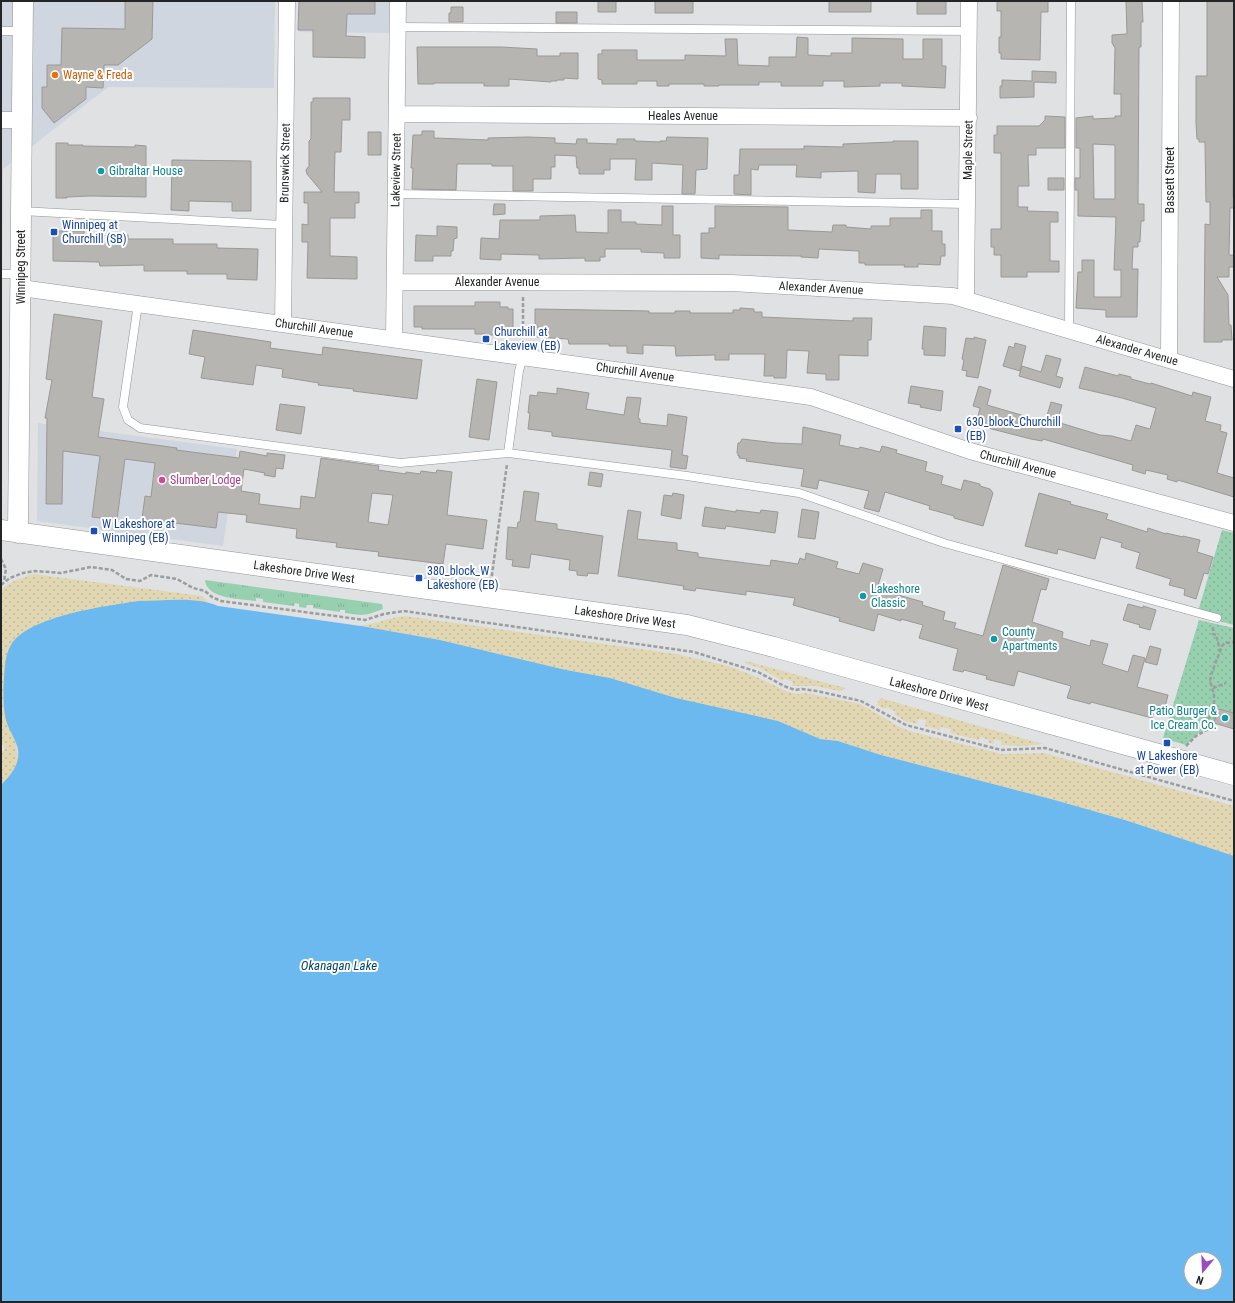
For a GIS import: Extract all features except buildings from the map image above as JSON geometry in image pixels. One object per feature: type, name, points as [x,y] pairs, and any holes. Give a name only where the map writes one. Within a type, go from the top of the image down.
[{"type":"street","name":"Winnipeg Street","points":[[10,532],[21,281],[23,1]]},
{"type":"street","name":"Brunswick Street","points":[[283,324],[287,1]]},
{"type":"street","name":"Lakeview Street","points":[[394,339],[396,282],[398,1]]},
{"type":"street","name":"Maple Street","points":[[966,299],[970,31],[969,1]]},
{"type":"street","name":"Bassett Street","points":[[1169,360],[1172,1]]},
{"type":"street","name":"Heales Avenue","points":[[397,114],[969,118]]},
{"type":"street","points":[[1,120],[22,120]]},
{"type":"street","name":"Churchill Avenue","points":[[21,281],[138,304],[811,397],[970,451],[1234,523]]},
{"type":"street","name":"Alexander Avenue","points":[[396,282],[732,283],[954,296],[1234,379]]},
{"type":"street","name":"Lakeshore Drive West","points":[[10,532],[687,625],[1234,775]]},
{"type":"lane","points":[[1069,330],[1071,1]]},
{"type":"lane","points":[[398,27],[970,31]]},
{"type":"lane","points":[[1,31],[22,31]]},
{"type":"lane","points":[[396,194],[968,204]]},
{"type":"lane","points":[[21,211],[284,225]]},
{"type":"lane","points":[[1,274],[21,281]]},
{"type":"lane","points":[[138,304],[123,407],[128,420],[140,428],[400,463],[508,453],[687,476],[799,494],[944,543],[1215,621]]},
{"type":"lane","points":[[508,453],[522,357]]},
{"type":"path","points":[[522,357],[524,282]]},
{"type":"path","points":[[489,598],[508,453]]},
{"type":"path","points":[[1,559],[6,569],[4,582]]},
{"type":"path","points":[[1,585],[22,573],[35,571],[61,573],[91,566],[112,570],[126,579],[140,581],[151,575],[177,579],[193,588],[205,591],[212,598],[228,602],[365,620],[384,614],[404,611],[694,652],[758,672],[784,686],[795,690],[802,689],[817,691],[861,701],[906,725],[1001,750],[1045,748],[1234,801]]},
{"type":"path","points":[[1215,621],[1212,634],[1216,635],[1220,651]]},
{"type":"path","points":[[1185,747],[1196,736],[1210,728],[1205,720],[1212,716],[1214,709],[1213,688],[1210,681],[1222,646],[1234,642]]},
{"type":"path","points":[[1213,688],[1226,683]]},
{"type":"shaded area","points":[[1,1],[275,1],[274,88],[108,87],[3,169],[2,294],[1,294]]},
{"type":"shaded area","points":[[299,1],[390,1],[389,33],[299,32]]},
{"type":"shaded area","points":[[38,423],[237,449],[223,546],[37,521]]},
{"type":"green space","points":[[1222,530],[1234,533],[1234,625],[1203,617],[1199,608]]},
{"type":"green space","points":[[205,580],[382,604],[383,609],[361,615],[345,613],[345,610],[340,610],[340,612],[313,608],[313,605],[307,605],[306,608],[299,607],[299,604],[295,603],[294,606],[263,602],[263,599],[256,598],[256,601],[226,597],[211,591]]},
{"type":"green space","points":[[1199,620],[1234,628],[1234,713],[1218,709],[1214,723],[1197,734],[1186,745],[1163,738]]},
{"type":"sand","points":[[33,574],[202,596],[209,602],[138,601],[91,609],[61,617],[27,630],[19,636],[11,645],[6,721],[16,743],[18,759],[13,772],[1,785],[1,754],[5,748],[1,743],[1,590],[20,578]]},
{"type":"sand","points":[[405,616],[676,654],[728,666],[750,674],[788,692],[797,694],[806,693],[860,704],[909,731],[1002,754],[1044,753],[1234,806],[1234,856],[1125,820],[1051,799],[881,755],[838,741],[820,739],[804,733],[676,698],[610,678],[566,670],[440,640],[361,626]]},
{"type":"sand","points":[[746,661],[847,688],[839,691],[815,686],[792,686],[793,682],[784,678],[783,681],[762,669],[745,663]]},
{"type":"sand","points":[[880,698],[1043,744],[1023,746],[1001,745],[1001,741],[995,739],[993,744],[988,742],[989,740],[980,737],[979,740],[950,733],[951,729],[941,727],[940,730],[925,726],[926,720],[918,719],[917,724],[905,721],[894,714],[896,712],[887,707],[885,709],[877,705]]},
{"type":"water","name":"Okanagan Lake","points":[[189,600],[200,601],[218,606],[361,626],[440,640],[566,670],[610,678],[676,698],[778,721],[820,739],[838,741],[881,755],[1051,799],[1125,820],[1234,856],[1234,1302],[1,1302],[1,785],[16,766],[18,755],[18,749],[7,723],[4,710],[3,688],[6,661],[11,645],[20,635],[50,620],[88,609],[138,601]]},
{"type":"place","name":"Wayne & Freda","points":[[55,75]]},
{"type":"place","name":"Gibraltar House","points":[[101,171]]},
{"type":"place","name":"Winnipeg at Churchill (SB)","points":[[54,232]]},
{"type":"place","name":"Churchill at Lakeview (EB)","points":[[486,339]]},
{"type":"place","name":"630_block_Churchill (EB)","points":[[958,429]]},
{"type":"place","name":"Slumber Lodge","points":[[162,480]]},
{"type":"place","name":"W Lakeshore at Winnipeg (EB)","points":[[94,531]]},
{"type":"place","name":"380_block_W Lakeshore (EB)","points":[[419,578]]},
{"type":"place","name":"Lakeshore Classic","points":[[863,596]]},
{"type":"place","name":"County Apartments","points":[[994,639]]},
{"type":"place","name":"Patio Burger & Ice Cream Co.","points":[[1225,718]]},
{"type":"place","name":"W Lakeshore at Power (EB)","points":[[1167,743]]}]
